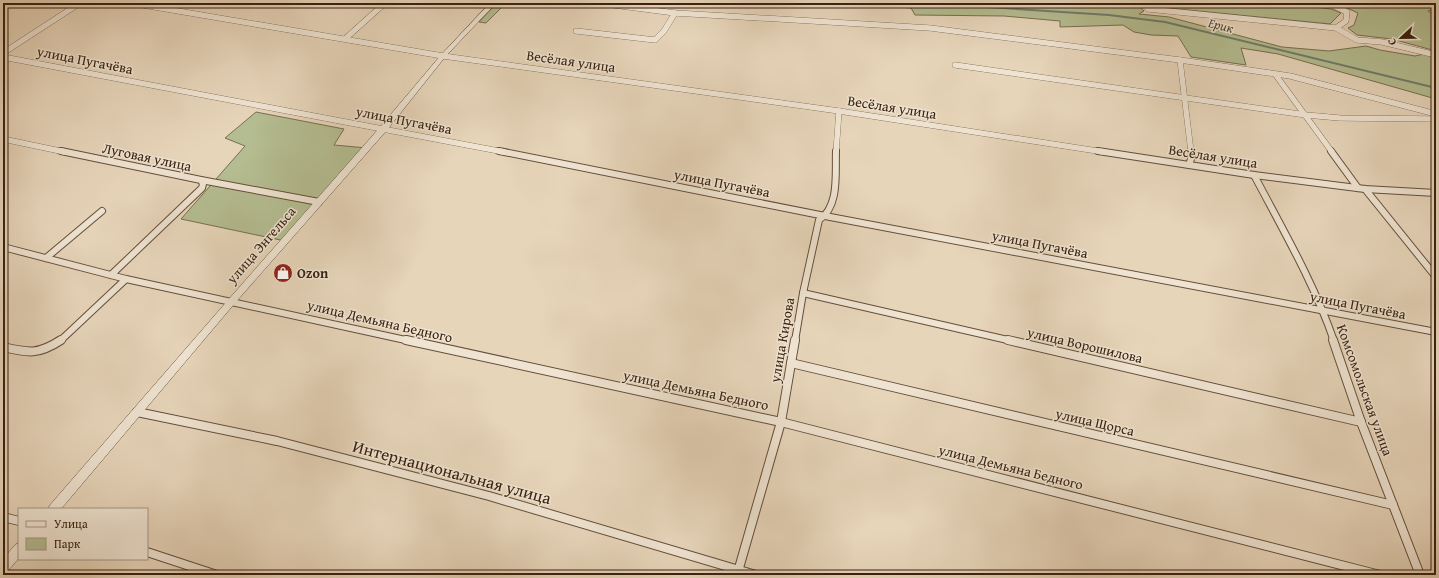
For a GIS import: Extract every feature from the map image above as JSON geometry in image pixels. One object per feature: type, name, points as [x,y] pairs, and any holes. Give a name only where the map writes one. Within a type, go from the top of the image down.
[{"type":"street","points":[[3,53],[80,3]]},
{"type":"street","name":"Весёлая улица","points":[[131,3],[346,38],[443,56],[839,111],[1254,175],[1362,189],[1436,193]]},
{"type":"street","points":[[346,38],[385,3]]},
{"type":"street","name":"улица Энгельса","points":[[55,508],[232,301],[384,128],[443,56],[493,3]]},
{"type":"street","points":[[598,3],[675,13],[930,28],[1128,52],[1290,76],[1436,114]]},
{"type":"street","points":[[1142,3],[1148,9],[1336,28],[1357,40],[1382,42],[1436,55]]},
{"type":"street","points":[[1308,3],[1332,5],[1347,12],[1346,21],[1336,28]]},
{"type":"street","points":[[576,31],[655,40],[664,30],[675,13]]},
{"type":"street","name":"улица Пугачёва","points":[[3,57],[384,128],[825,216],[1436,332]]},
{"type":"street","points":[[1180,60],[1192,156],[1189,164]]},
{"type":"street","points":[[955,65],[1306,115],[1340,118],[1436,119]]},
{"type":"street","points":[[1275,74],[1362,189],[1436,277]]},
{"type":"street","name":"улица Кирова","points":[[737,572],[781,422],[803,293],[819,220],[825,216],[833,202],[839,111]]},
{"type":"street","name":"Луговая улица","points":[[3,140],[202,180],[202,188],[111,275]]},
{"type":"street","name":"Комсомольская улица","points":[[1254,175],[1308,274],[1361,422],[1420,575]]},
{"type":"street","points":[[202,180],[319,202]]},
{"type":"street","points":[[46,258],[102,211]]},
{"type":"street","name":"улица Демьяна Бедного","points":[[3,247],[111,275],[781,422],[1380,575]]},
{"type":"street","points":[[3,347],[23,352],[46,350],[62,340],[126,278]]},
{"type":"street","name":"улица Ворошилова","points":[[803,293],[1361,422]]},
{"type":"street","name":"улица Щорса","points":[[791,363],[1393,506]]},
{"type":"street","name":"Интернациональная улица","points":[[137,412],[277,441],[489,496],[737,572],[756,575]]},
{"type":"street","points":[[3,517],[18,521]]},
{"type":"street","points":[[3,568],[18,550]]},
{"type":"street","points":[[148,552],[217,575]]},
{"type":"green space","points":[[497,3],[525,3],[522,7],[505,4],[486,23],[479,22]]},
{"type":"green space","points":[[841,3],[1135,3],[1144,11],[1139,14],[1169,17],[1282,47],[1329,51],[1366,46],[1415,56],[1424,54],[1436,58],[1436,99],[1278,54],[1241,48],[1246,65],[1191,57],[1178,36],[1151,35],[1134,32],[1123,25],[1060,27],[1060,21],[1004,16],[915,15],[911,8]]},
{"type":"green space","points":[[1148,3],[1280,3],[1331,9],[1341,13],[1330,24],[1158,7]]},
{"type":"green space","points":[[1336,3],[1436,3],[1436,9],[1428,11],[1436,17],[1436,51],[1392,39],[1357,35],[1348,28],[1354,25],[1358,13]]},
{"type":"green space","points":[[256,112],[344,129],[334,145],[367,148],[285,241],[181,219],[245,146],[225,138]]},
{"type":"waterway","name":"Ерик","points":[[926,3],[1109,15],[1165,22],[1436,88]]},
{"type":"place","name":"Ozon","points":[[283,273]]}]
